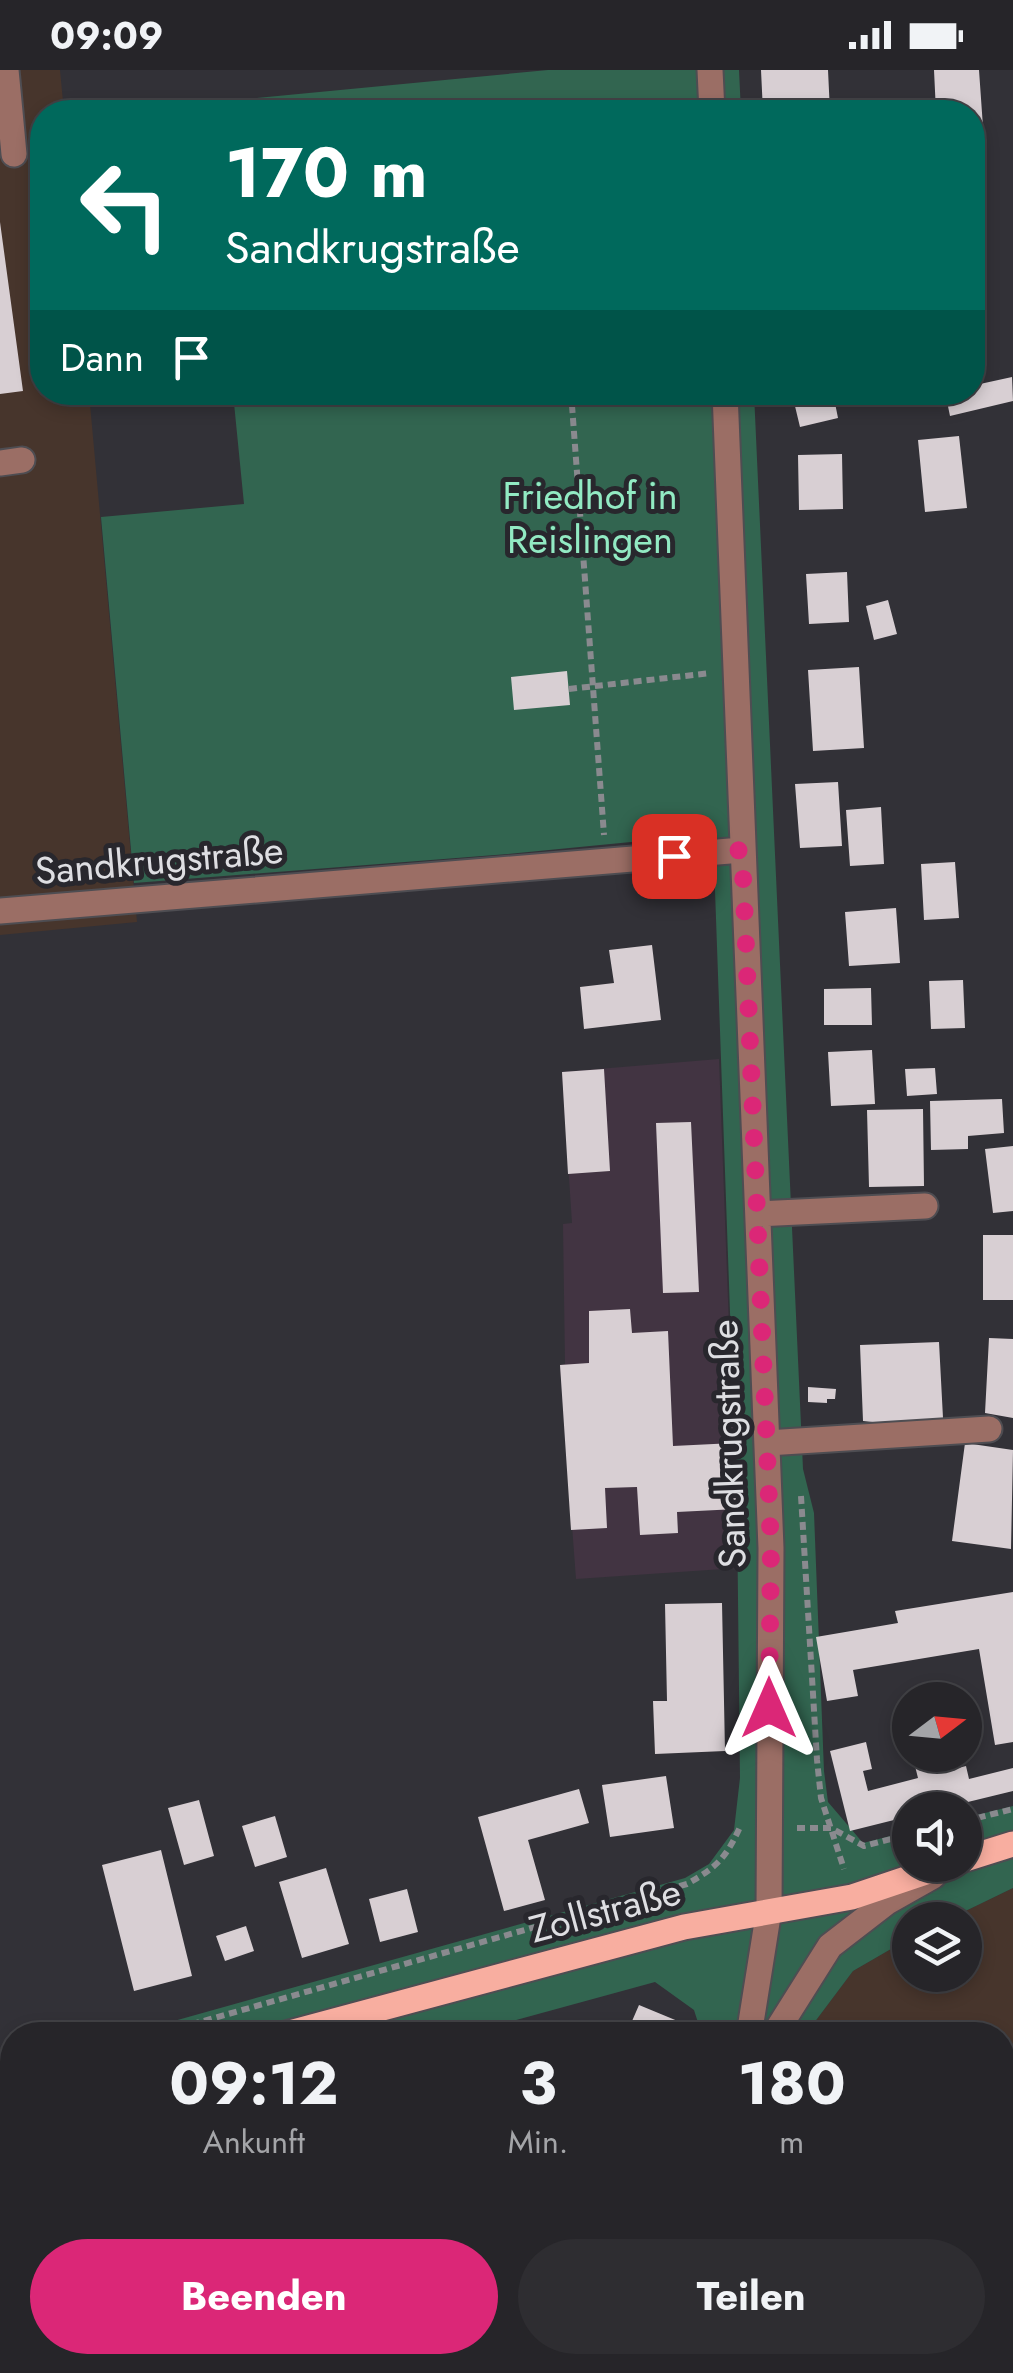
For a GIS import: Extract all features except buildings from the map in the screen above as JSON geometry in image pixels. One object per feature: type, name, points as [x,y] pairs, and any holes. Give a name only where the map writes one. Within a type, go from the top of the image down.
[{"type":"main road","points":[[982,1854],[1013,1844]]},
{"type":"main road","name":"Zollstraße","points":[[330,2022],[684,1927],[852,1897],[898,1882]]},
{"type":"street","points":[[6,70],[14,154]]},
{"type":"street","points":[[710,70],[711,100]]},
{"type":"street","name":"Sandkrugstraße","points":[[726,405],[771,1548],[769,1910],[751,2022]]},
{"type":"street","name":"Sandkrugstraße","points":[[0,911],[742,850]]},
{"type":"street","points":[[758,1214],[926,1206]]},
{"type":"street","points":[[767,1443],[989,1428]]},
{"type":"street","points":[[782,2022],[830,1946],[886,1902],[921,1882]]},
{"type":"path","points":[[573,405],[606,861]]},
{"type":"path","points":[[568,689],[736,670]]},
{"type":"path","points":[[982,1816],[1013,1809]]},
{"type":"path","points":[[200,2022],[686,1884],[712,1870],[728,1852],[740,1827],[768,1828]]},
{"type":"path","points":[[831,1828],[864,1846],[892,1839]]},
{"type":"shaded area","points":[[0,70],[60,70],[63,100],[30,100],[30,405],[90,405],[137,922],[0,935]]},
{"type":"shaded area","points":[[719,1059],[738,1568],[576,1579],[560,1365],[565,1364],[563,1224],[572,1223],[562,1072]]},
{"type":"shaded area","points":[[1013,1888],[1013,2022],[815,2022],[853,1971],[892,1948],[892,1992],[982,1992],[982,1903]]},
{"type":"green space","points":[[548,70],[739,70],[740,100],[235,100]]},
{"type":"green space","name":"Friedhof in Reislingen","points":[[234,405],[755,405],[803,1469],[814,1513],[828,1802],[863,1843],[892,1836],[892,1882],[982,1882],[982,1814],[1013,1806],[1013,1888],[982,1903],[892,1902],[892,1948],[853,1971],[815,2022],[698,2022],[694,2010],[655,1982],[509,2022],[170,2022],[685,1878],[709,1864],[734,1830],[740,1778],[737,1509],[713,834],[134,883],[101,517],[244,504]]},
{"type":"route","points":[[674,856],[742,850],[771,1548],[769,1708]]}]
